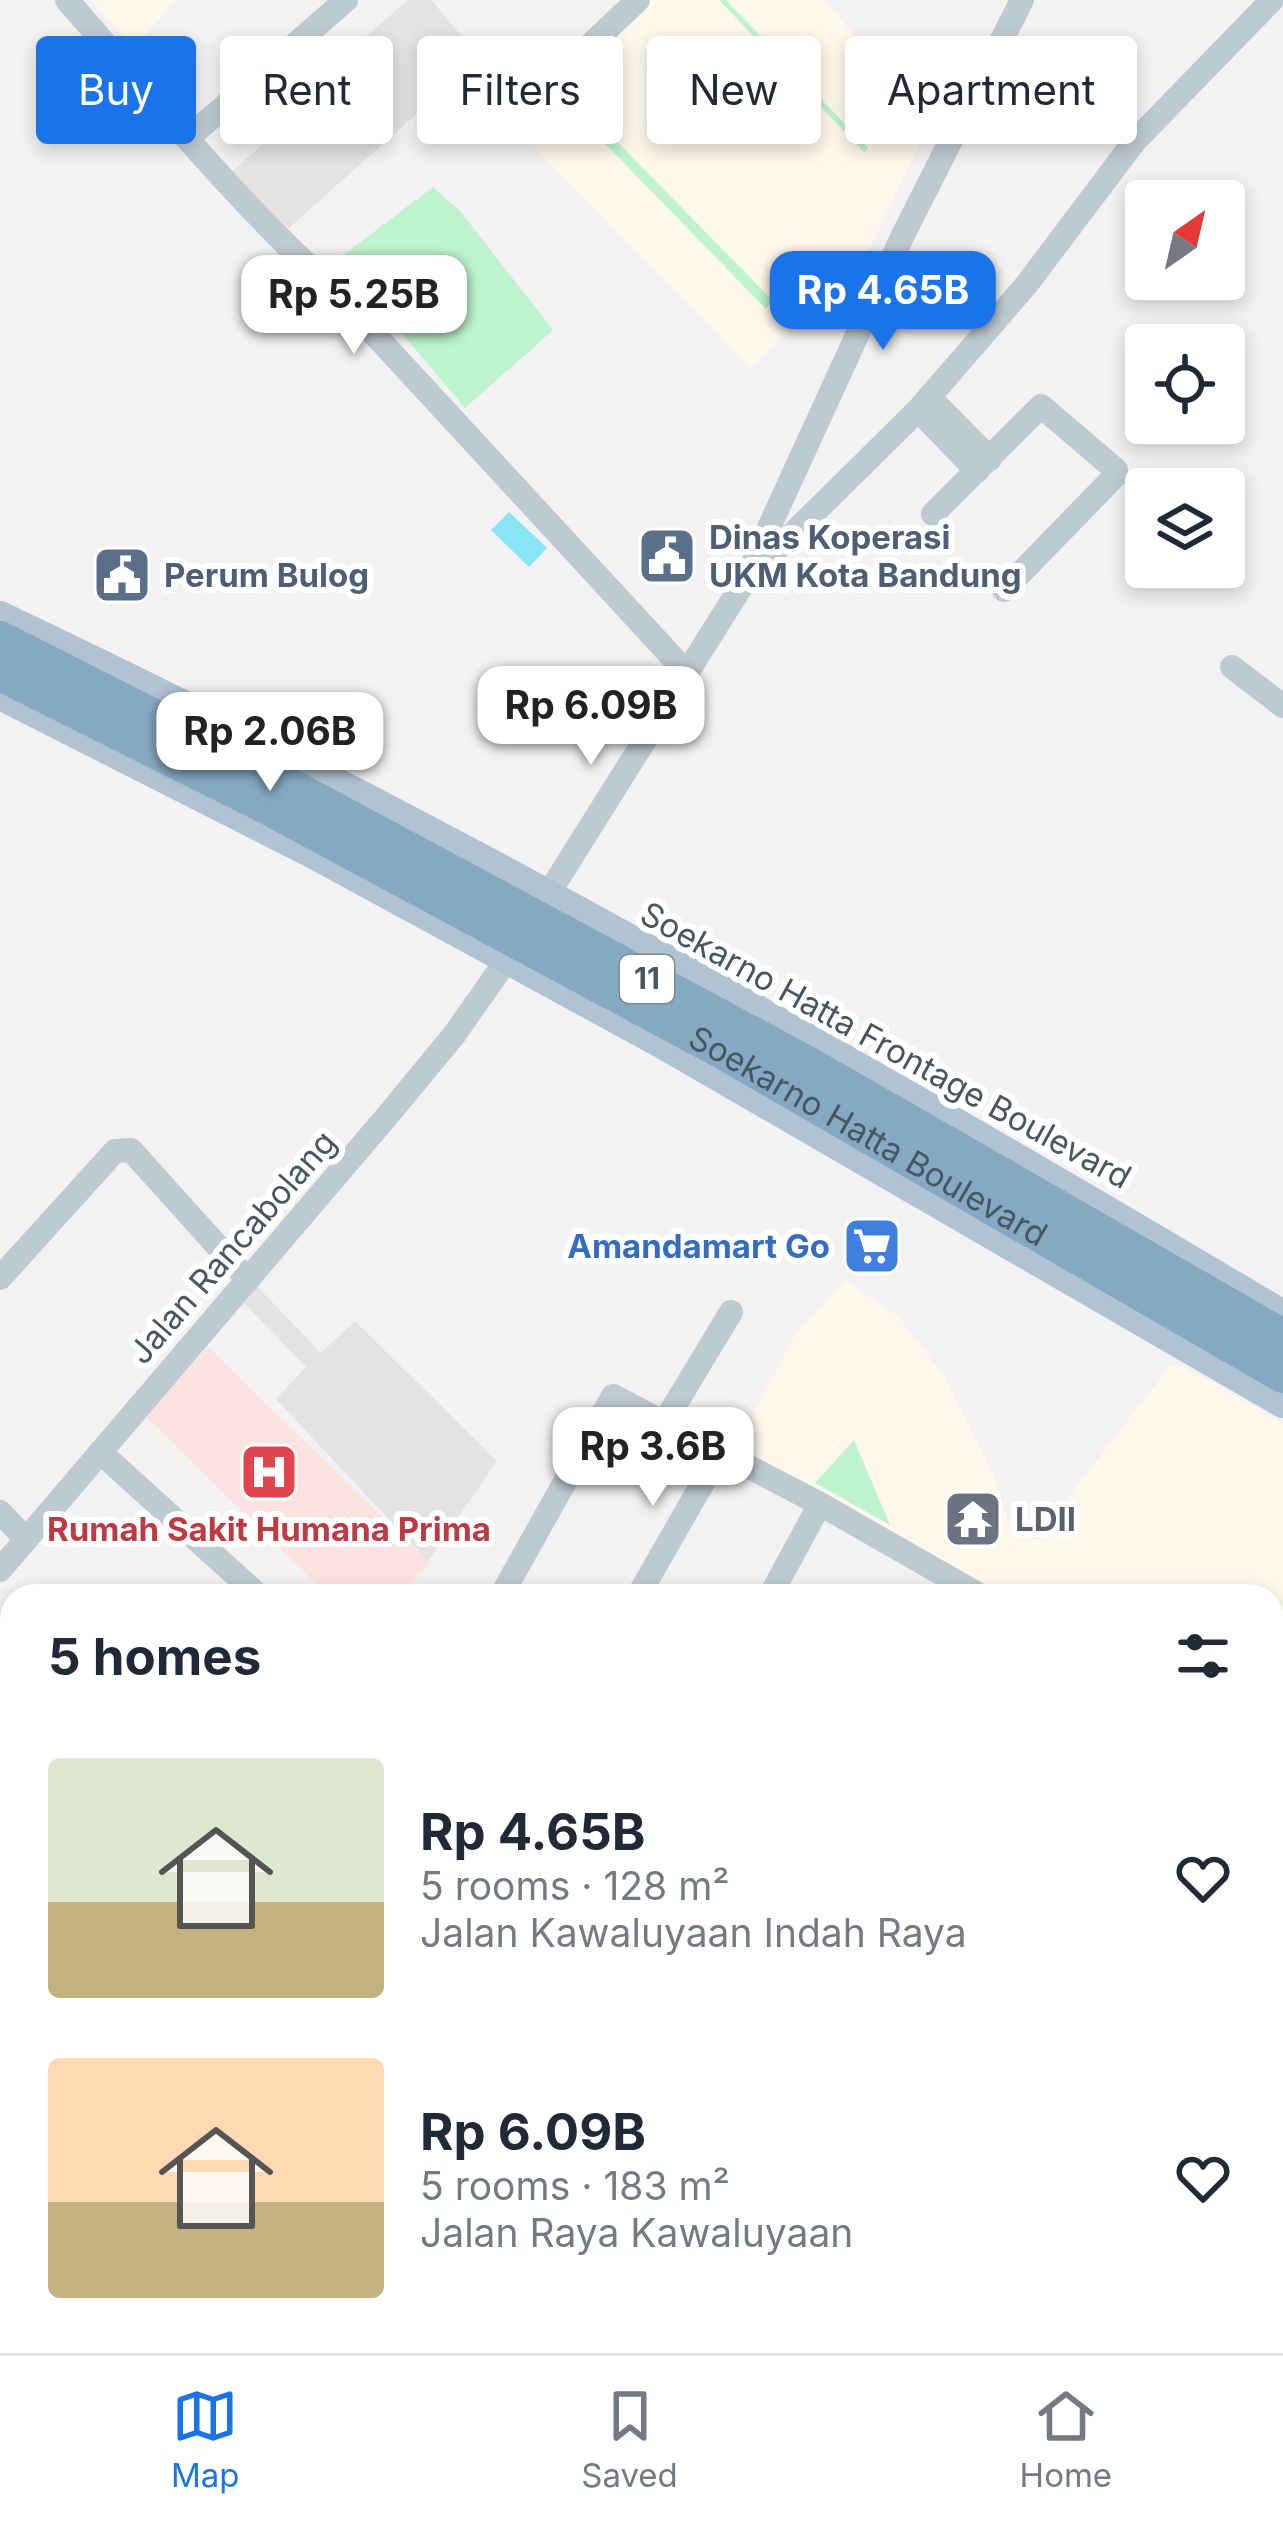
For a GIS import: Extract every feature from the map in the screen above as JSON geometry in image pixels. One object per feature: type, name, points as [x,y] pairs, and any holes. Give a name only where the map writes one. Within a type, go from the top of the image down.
[{"type":"highway","name":"Soekarno Hatta Boulevard","points":[[0,639],[288,785],[811,1066],[1283,1337]]},
{"type":"highway","name":"Soekarno Hatta Boulevard","points":[[0,673],[266,806],[724,1052],[1283,1376]]},
{"type":"highway","points":[[661,1043],[724,1052]]},
{"type":"highway","points":[[1136,1290],[1177,1341]]},
{"type":"main road","name":"Soekarno Hatta Frontage Boulevard","points":[[0,616],[253,740],[903,1090],[1283,1316]]},
{"type":"main road","points":[[0,695],[312,853],[661,1043],[1283,1403]]},
{"type":"street","points":[[68,0],[99,36]]},
{"type":"street","points":[[196,131],[346,0]]},
{"type":"street","points":[[600,36],[638,0]]},
{"type":"street","points":[[547,896],[744,582],[903,235],[1022,0]]},
{"type":"street","points":[[744,582],[924,404],[1027,284],[1134,142],[1272,0]]},
{"type":"street","points":[[194,144],[686,672]]},
{"type":"street","points":[[924,404],[983,465]]},
{"type":"street","points":[[933,514],[1044,406],[1117,472],[1004,590]]},
{"type":"street","points":[[1232,667],[1283,706]]},
{"type":"street","name":"Jalan Rancabolang","points":[[0,1570],[444,1047],[506,961]]},
{"type":"street","points":[[0,1278],[115,1150],[124,1148],[131,1150],[248,1280]]},
{"type":"street","points":[[664,1423],[731,1312]]},
{"type":"street","points":[[508,1584],[614,1396],[960,1584]]},
{"type":"street","points":[[645,1584],[721,1451]]},
{"type":"street","points":[[100,1453],[246,1584]]},
{"type":"street","points":[[777,1584],[820,1504]]},
{"type":"street","points":[[0,1512],[26,1539]]},
{"type":"shaded area","points":[[92,0],[176,0],[144,36],[124,36]]},
{"type":"shaded area","points":[[408,0],[431,0],[462,36],[417,36],[417,113],[393,135],[393,36],[366,36]]},
{"type":"shaded area","points":[[650,0],[825,0],[854,36],[845,36],[845,144],[919,144],[871,246],[751,368],[536,149],[534,144],[623,144],[623,36],[614,36]]},
{"type":"shaded area","points":[[263,144],[383,144],[289,228],[231,172]]},
{"type":"shaded area","points":[[252,1281],[321,1353],[355,1321],[497,1461],[428,1561],[276,1399],[306,1367],[238,1297]]},
{"type":"shaded area","points":[[845,1281],[897,1315],[943,1375],[994,1475],[1007,1519],[1035,1540],[1170,1366],[1180,1365],[1283,1423],[1283,1584],[978,1584],[736,1449],[794,1336]]},
{"type":"shaded area","name":"Rumah Sakit Humana Prima","points":[[208,1347],[430,1563],[409,1584],[317,1584],[143,1414]]},
{"type":"green space","points":[[719,0],[726,0],[761,36],[753,36]]},
{"type":"green space","points":[[821,99],[845,124],[845,132],[821,107]]},
{"type":"green space","points":[[605,144],[619,144],[773,301],[766,309]]},
{"type":"green space","points":[[433,187],[460,211],[553,330],[465,408],[382,310],[333,263]]},
{"type":"green space","points":[[854,1440],[890,1525],[815,1483]]},
{"type":"water","points":[[509,512],[547,548],[529,567],[491,530]]},
{"type":"place","name":"Dinas Koperasi UKM Kota Bandung","points":[[667,556]]},
{"type":"place","name":"Perum Bulog","points":[[122,575]]},
{"type":"place","name":"Amandamart Go","points":[[872,1246]]},
{"type":"place","name":"Rumah Sakit Humana Prima","points":[[269,1472]]},
{"type":"place","name":"LDII","points":[[973,1519]]}]
